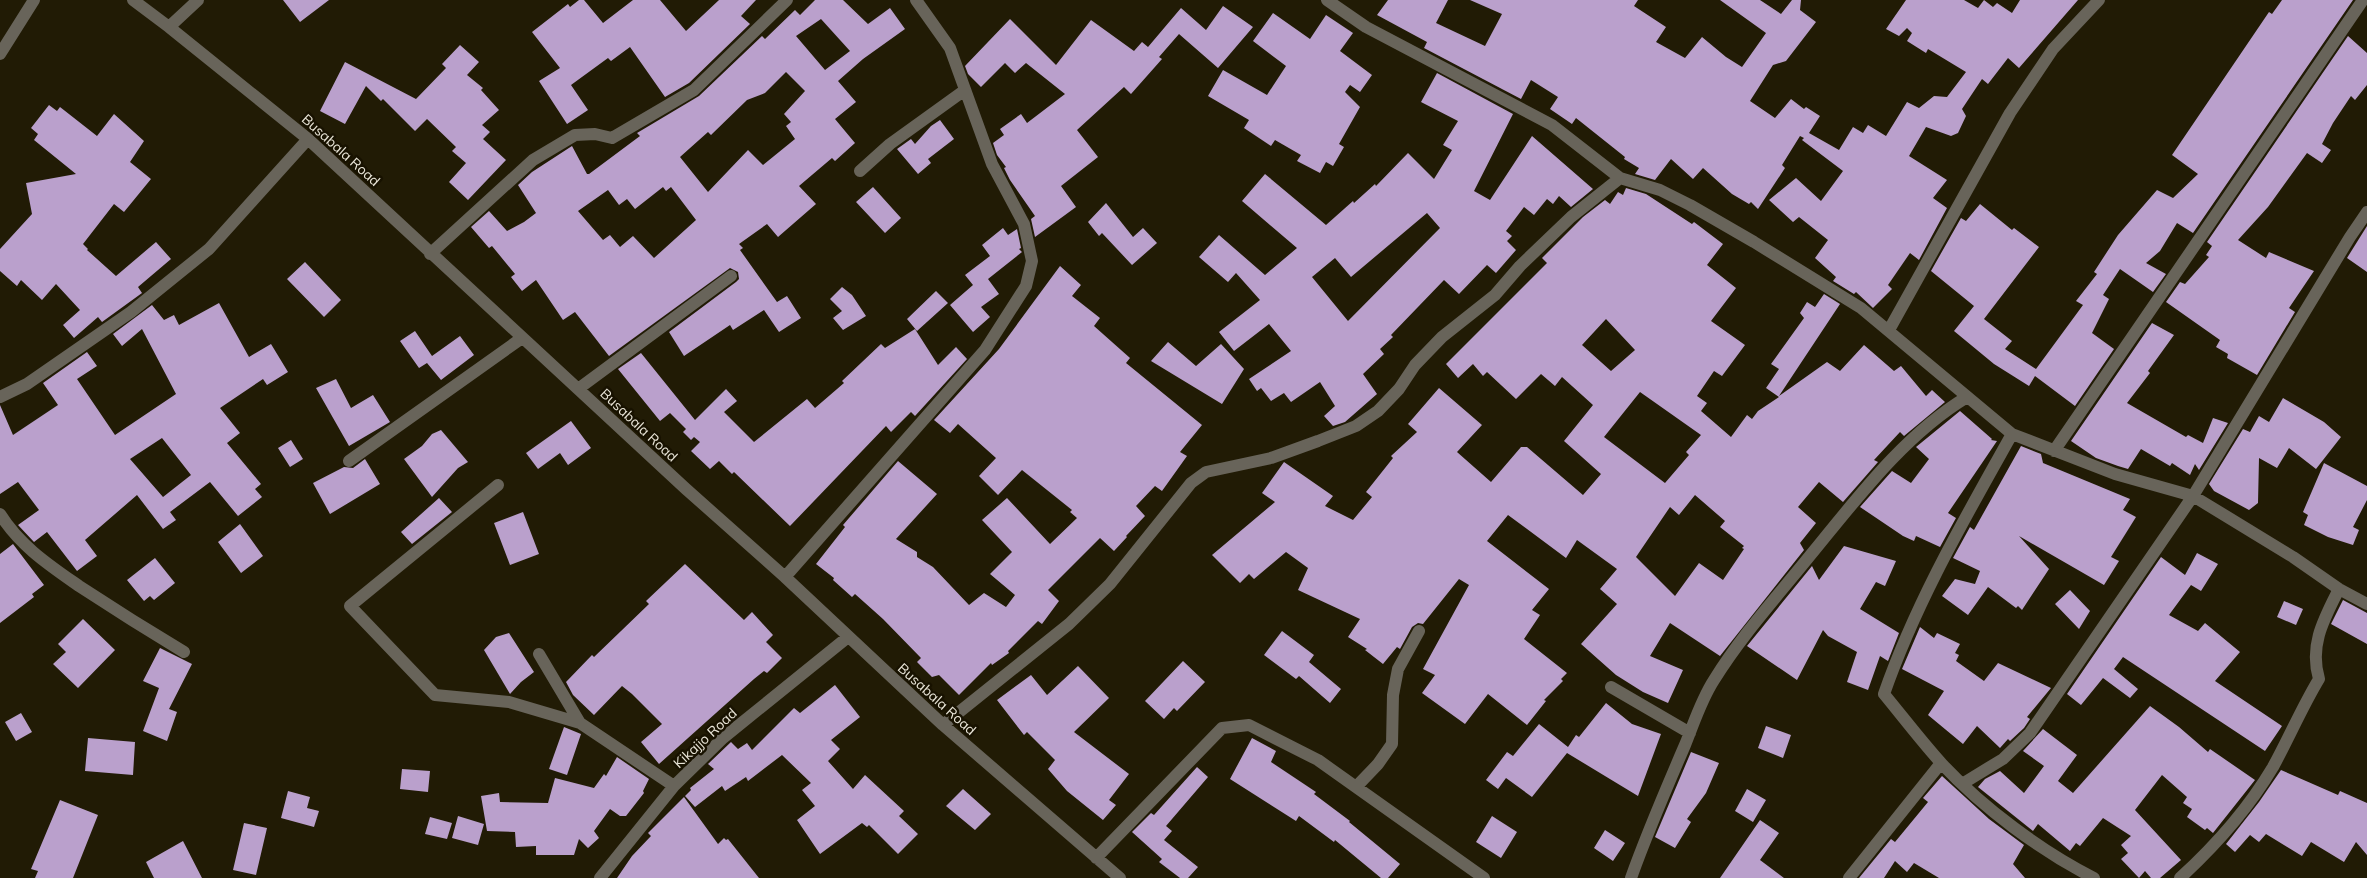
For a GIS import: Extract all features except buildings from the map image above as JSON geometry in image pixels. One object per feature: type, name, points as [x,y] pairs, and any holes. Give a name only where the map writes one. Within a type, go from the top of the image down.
[{"type":"street","points":[[0,54],[34,0]]},
{"type":"street","name":"Busabala Road","points":[[133,0],[308,139],[430,254],[785,577],[943,725],[1120,878]]},
{"type":"street","points":[[169,27],[198,0]]},
{"type":"street","points":[[430,254],[533,160],[575,135],[594,134],[612,138],[694,90],[787,0]]},
{"type":"street","points":[[785,577],[985,350],[1026,286],[1032,260],[1024,224],[992,164],[950,48],[916,0]]},
{"type":"street","points":[[1327,0],[1366,27],[1552,125],[1620,178],[1660,190],[1698,210],[1861,308],[2012,434],[2115,474],[2193,496],[2292,557],[2339,589],[2367,604]]},
{"type":"street","points":[[1889,330],[2010,113],[2054,49],[2099,0]]},
{"type":"street","points":[[2054,451],[2363,0]]},
{"type":"street","points":[[860,171],[890,144],[965,90]]},
{"type":"street","points":[[0,398],[27,384],[131,312],[209,249],[308,139]]},
{"type":"street","points":[[943,725],[1069,624],[1104,591],[1191,483],[1206,472],[1271,458],[1318,441],[1356,426],[1378,411],[1399,389],[1415,365],[1442,337],[1495,295],[1520,266],[1572,217],[1620,178]]},
{"type":"street","points":[[1962,784],[2004,759],[2030,733],[2193,496],[2367,212]]},
{"type":"street","points":[[578,389],[731,276]]},
{"type":"street","points":[[349,461],[522,338]]},
{"type":"street","points":[[1631,878],[1648,832],[1713,681],[1739,643],[1878,474],[1924,430],[1953,405],[1967,397]]},
{"type":"street","points":[[2012,434],[1951,543],[1911,627],[1884,694],[1941,763],[1962,784],[2024,834],[2094,878]]},
{"type":"street","points":[[498,485],[350,606],[436,695],[509,702],[580,723],[674,786]]},
{"type":"street","points":[[0,514],[11,532],[37,557],[113,609],[184,652]]},
{"type":"street","points":[[0,539],[11,532]]},
{"type":"street","points":[[2180,878],[2233,825],[2272,768],[2295,727],[2308,698],[2320,679],[2316,667],[2316,640],[2339,589]]},
{"type":"street","points":[[1356,786],[1378,764],[1392,744],[1393,694],[1398,669],[1419,631]]},
{"type":"street","name":"Kikajjo Road","points":[[600,878],[674,786],[723,738],[848,637]]},
{"type":"street","points":[[539,654],[580,723]]},
{"type":"street","points":[[1611,687],[1690,733]]},
{"type":"street","points":[[1096,858],[1222,728],[1249,725],[1318,760],[1484,878]]},
{"type":"street","points":[[1849,878],[1941,763]]}]
